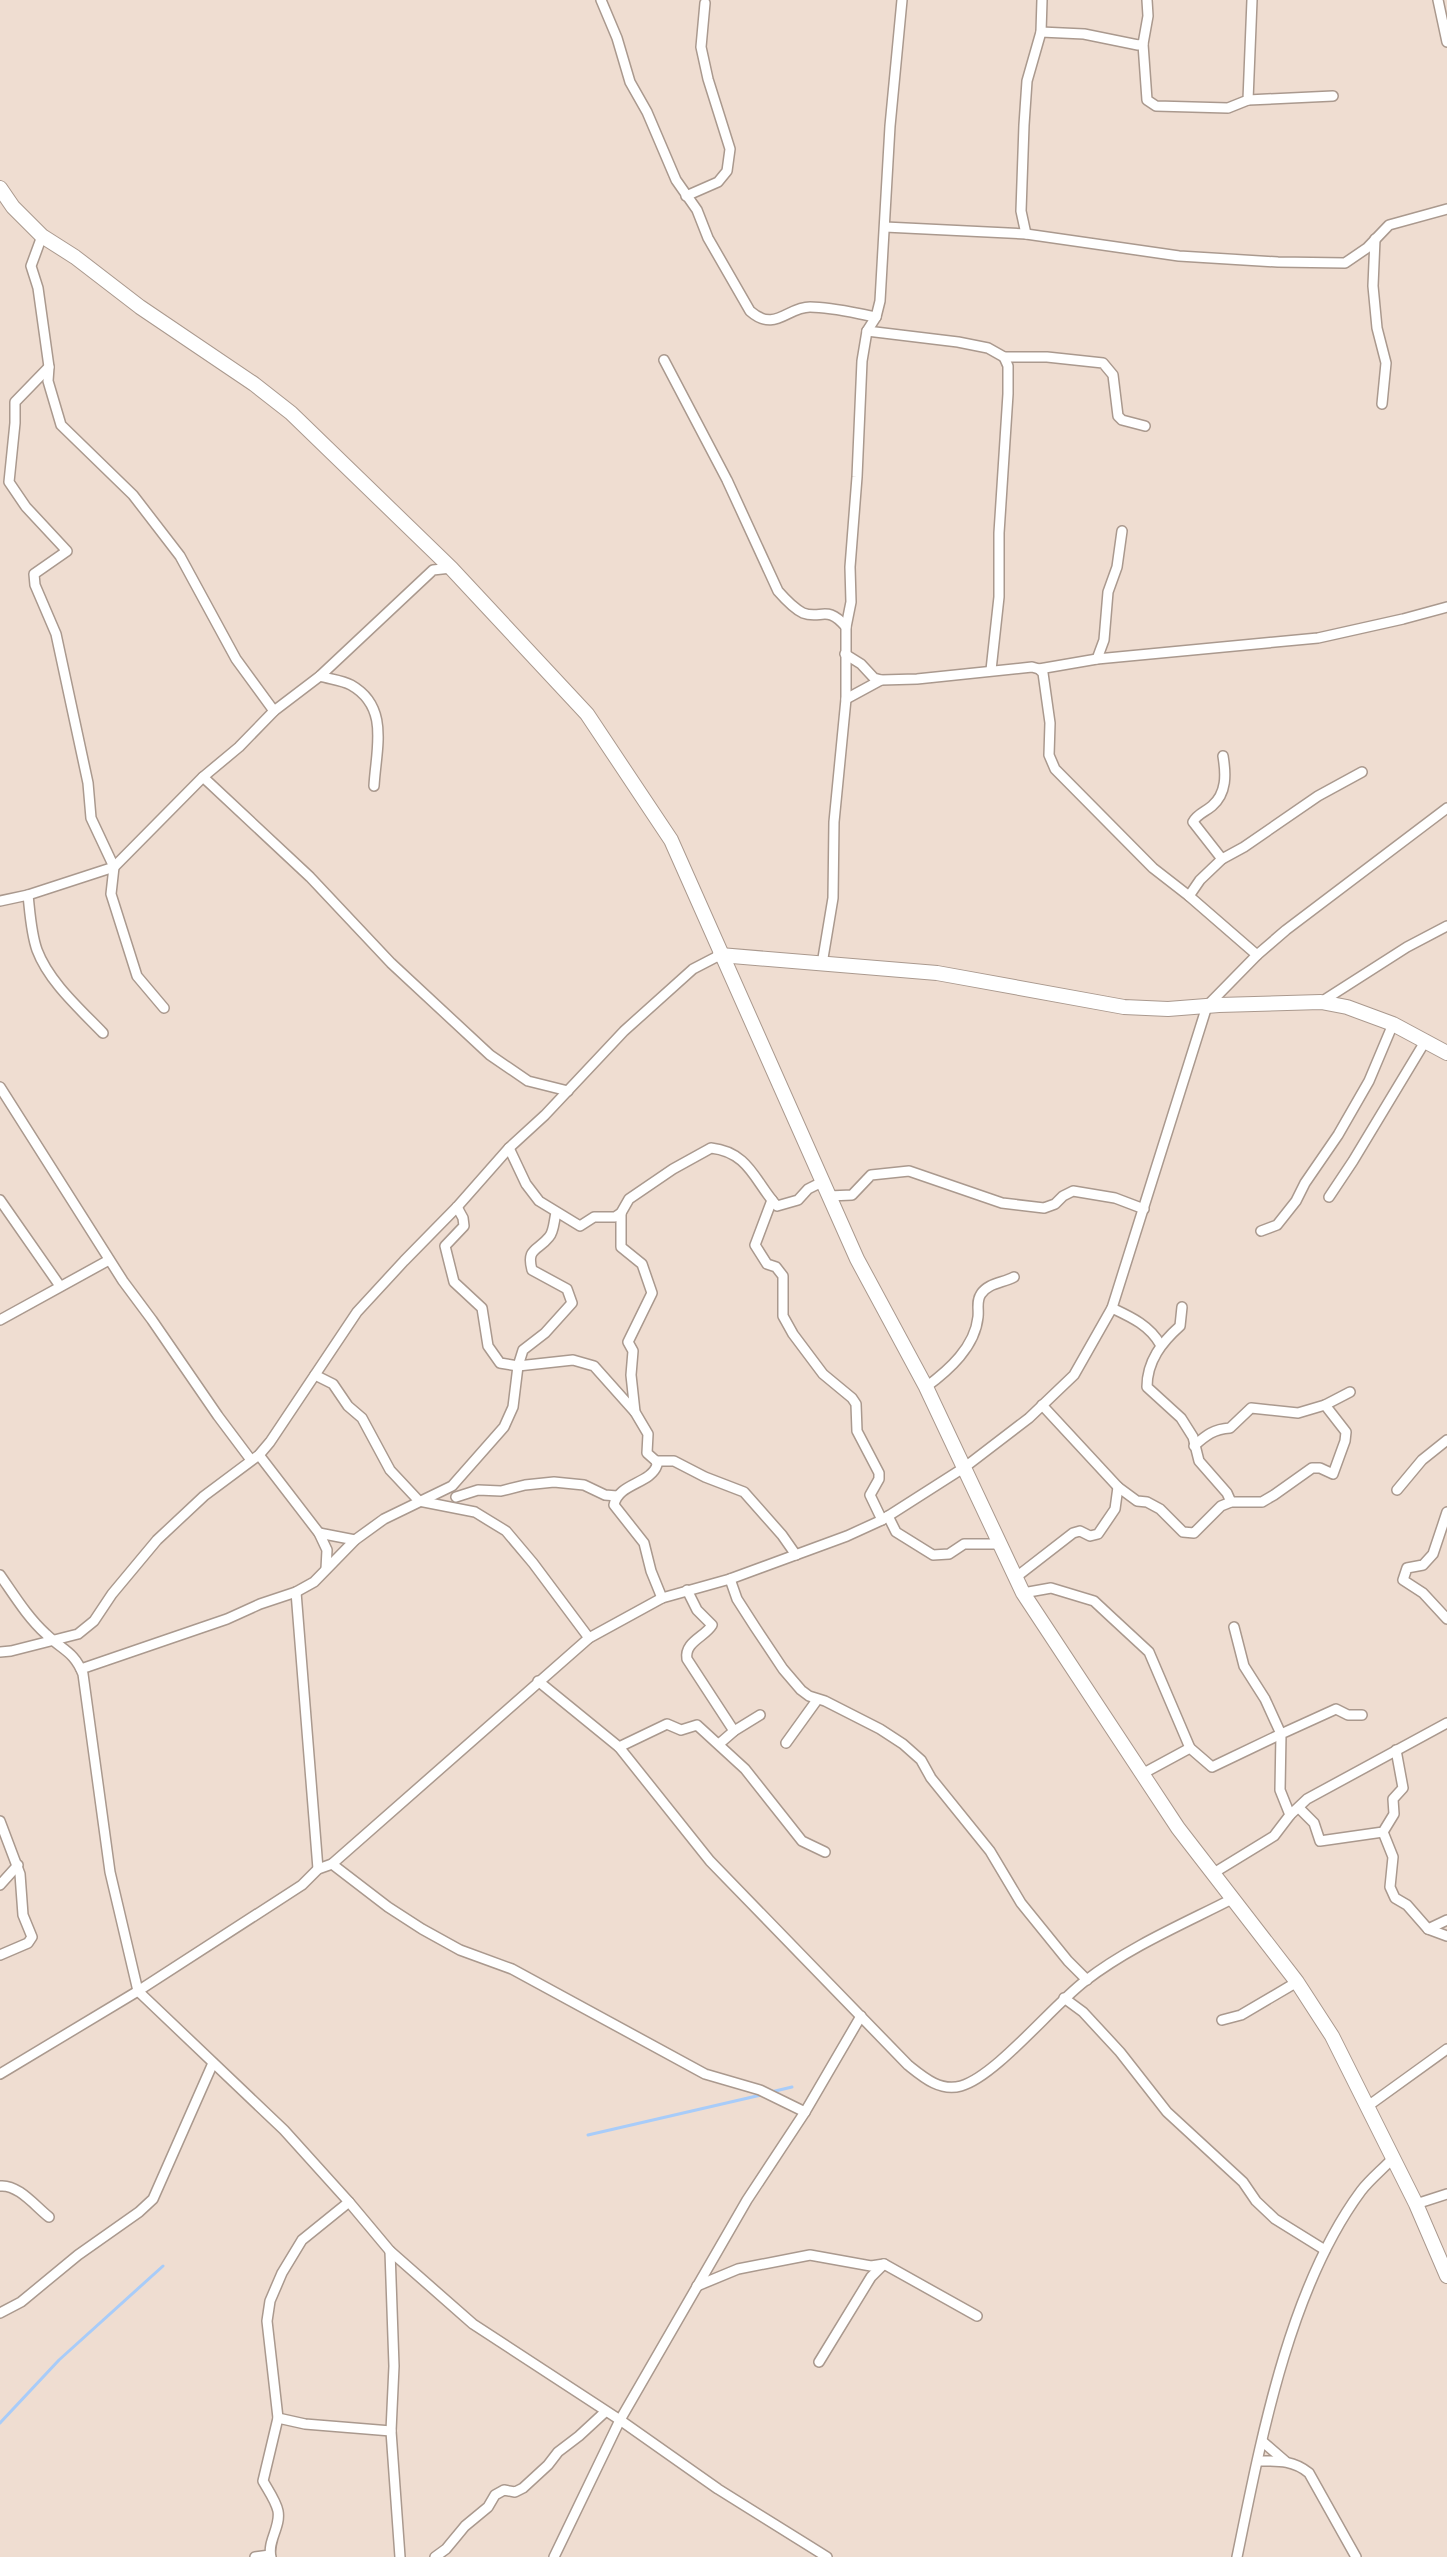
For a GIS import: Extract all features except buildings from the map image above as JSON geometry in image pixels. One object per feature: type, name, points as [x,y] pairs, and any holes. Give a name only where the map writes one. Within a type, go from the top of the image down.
[{"type":"main road","points":[[0,188],[13,207],[42,236],[75,257],[140,307],[254,384],[291,413],[451,568],[587,714],[671,840],[856,1259],[926,1387],[1023,1593],[1142,1774],[1212,1874],[1297,1982],[1332,2036],[1416,2204],[1447,2276]]},
{"type":"main road","points":[[720,955],[937,973],[1124,1007],[1168,1010],[1207,1006],[1322,1002],[1347,1007],[1393,1024],[1447,1053]]},
{"type":"street","points":[[602,0],[617,38],[630,82],[647,112],[676,180],[697,210],[708,238],[730,273],[744,303],[757,317],[773,320],[807,307],[876,317]]},
{"type":"street","points":[[822,963],[833,898],[834,822],[846,699],[846,627],[851,602],[850,567],[862,361],[867,331],[876,317],[880,301],[890,126],[902,0]]},
{"type":"street","points":[[1026,234],[1021,211],[1028,81],[1041,32],[1042,0]]},
{"type":"street","points":[[1147,0],[1148,16],[1143,44],[1147,100],[1156,105],[1228,108],[1248,100],[1333,96]]},
{"type":"street","points":[[1248,100],[1252,0]]},
{"type":"street","points":[[1438,0],[1447,42]]},
{"type":"street","points":[[686,196],[718,182],[727,171],[730,149],[711,89],[701,47],[705,3]]},
{"type":"street","points":[[1041,32],[1084,34],[1138,45],[1143,44]]},
{"type":"street","points":[[885,227],[975,235],[1017,237],[1026,234],[1179,256],[1345,263],[1389,225],[1447,209]]},
{"type":"street","points":[[42,236],[31,266],[38,288],[49,367],[48,381],[61,425],[133,495],[180,556],[236,659],[274,711]]},
{"type":"street","points":[[1375,239],[1375,307],[1380,346],[1386,363],[1382,404]]},
{"type":"street","points":[[867,331],[958,342],[988,348],[1004,357],[1047,357],[1103,363],[1113,375],[1118,416],[1122,420],[1145,426]]},
{"type":"street","points":[[991,670],[998,612],[999,533],[1008,394],[1008,366],[1004,357]]},
{"type":"street","points":[[664,360],[727,480],[778,591],[788,602],[805,614],[827,613],[840,619],[846,627]]},
{"type":"street","points":[[49,367],[15,402],[9,482],[26,507],[67,551],[34,574],[35,585],[56,634],[88,783],[91,818],[114,867],[111,894],[137,976],[164,1008]]},
{"type":"street","points":[[1097,659],[1104,640],[1108,591],[1117,567],[1122,531]]},
{"type":"street","points":[[0,901],[28,895],[114,867],[203,777],[239,747],[274,711],[320,676],[379,618],[433,570],[451,568]]},
{"type":"street","points":[[845,654],[861,664],[874,678],[881,680],[916,679],[991,670],[1032,667],[1039,669],[1097,659],[1318,638],[1447,607]]},
{"type":"street","points":[[1039,669],[1043,674],[1050,723],[1049,755],[1055,769],[1153,868],[1257,955]]},
{"type":"street","points":[[320,676],[350,684],[369,700],[376,710],[379,727],[374,786]]},
{"type":"street","points":[[846,699],[881,680]]},
{"type":"street","points":[[1222,859],[1193,822],[1196,817],[1212,806],[1225,784],[1223,756]]},
{"type":"street","points":[[1189,896],[1200,880],[1222,859],[1244,847],[1318,796],[1362,772]]},
{"type":"street","points":[[203,777],[310,878],[391,963],[490,1055],[528,1081],[568,1091]]},
{"type":"street","points":[[0,2074],[138,1991],[302,1885],[318,1869],[332,1864],[589,1638],[662,1598],[730,1579],[847,1536],[885,1518],[965,1467],[1042,1405],[1074,1375],[1112,1308],[1207,1006],[1257,955],[1447,808]]},
{"type":"street","points":[[28,895],[37,952],[53,977],[103,1033]]},
{"type":"street","points":[[1322,1002],[1407,947],[1447,926]]},
{"type":"street","points":[[0,1652],[78,1634],[94,1621],[112,1594],[157,1540],[204,1496],[255,1457],[286,1420],[357,1312],[457,1207],[509,1148],[568,1091],[624,1031],[693,969],[720,955]]},
{"type":"street","points":[[1261,1231],[1277,1225],[1296,1201],[1369,1082],[1393,1024]]},
{"type":"street","points":[[1329,1197],[1426,1040]]},
{"type":"street","points":[[0,1087],[109,1260],[218,1416],[320,1533],[327,1550],[326,1569]]},
{"type":"street","points":[[509,1148],[526,1184],[539,1201],[556,1213],[580,1226],[594,1217],[615,1217],[621,1214]]},
{"type":"street","points":[[635,1412],[630,1375],[633,1352],[628,1342],[652,1293],[642,1264],[621,1247],[621,1214],[629,1199],[667,1173],[711,1149],[739,1157],[777,1206],[798,1200],[808,1189],[822,1182]]},
{"type":"street","points":[[829,1196],[852,1195],[871,1174],[909,1171],[1002,1203],[1044,1208],[1073,1191],[1115,1198],[1144,1209]]},
{"type":"street","points":[[0,1200],[60,1286]]},
{"type":"street","points":[[772,1200],[755,1245],[767,1264],[776,1268],[783,1276],[783,1316],[793,1334],[824,1374],[852,1398],[855,1404],[857,1431],[879,1473],[879,1479],[870,1495],[885,1518],[896,1532],[933,1555],[949,1554],[964,1544],[999,1544]]},
{"type":"street","points":[[457,1207],[463,1218],[464,1226],[444,1246],[454,1282],[482,1308],[488,1346],[500,1363],[518,1366],[573,1359],[594,1366],[635,1412],[648,1434],[647,1453],[656,1461],[674,1461],[705,1477],[744,1492],[782,1535],[795,1555]]},
{"type":"street","points":[[81,1669],[227,1619],[260,1604],[296,1592],[314,1582],[356,1540],[384,1519],[452,1486],[504,1427],[513,1407],[518,1366],[523,1350],[545,1333],[572,1303],[567,1289],[532,1270],[530,1260],[533,1250],[550,1236],[556,1213]]},
{"type":"street","points":[[0,1320],[109,1260]]},
{"type":"street","points":[[926,1387],[942,1375],[968,1346],[979,1316],[977,1305],[980,1294],[990,1286],[1014,1277]]},
{"type":"street","points":[[1182,1307],[1180,1326],[1160,1344],[1148,1376],[1147,1388],[1181,1418],[1193,1437],[1199,1461],[1227,1493],[1231,1502]]},
{"type":"street","points":[[1112,1308],[1134,1318],[1155,1335],[1160,1344]]},
{"type":"street","points":[[315,1375],[333,1384],[348,1406],[362,1418],[390,1470],[419,1501],[475,1512],[506,1531],[589,1638]]},
{"type":"street","points":[[1194,1446],[1208,1433],[1218,1428],[1230,1428],[1251,1408],[1298,1413],[1325,1405],[1350,1392]]},
{"type":"street","points":[[1042,1405],[1118,1487],[1137,1501],[1147,1502],[1160,1509],[1183,1532],[1189,1534],[1194,1533],[1221,1506],[1231,1502],[1262,1502],[1312,1468],[1320,1468],[1333,1474],[1346,1432],[1325,1405]]},
{"type":"street","points":[[1397,1490],[1422,1460],[1447,1440]]},
{"type":"street","points":[[456,1497],[478,1490],[501,1491],[525,1485],[554,1482],[584,1485],[605,1496],[617,1496],[655,1470],[656,1461]]},
{"type":"street","points":[[452,1486],[458,1509]]},
{"type":"street","points":[[1016,1578],[1073,1533],[1080,1531],[1090,1536],[1098,1534],[1115,1509],[1118,1487]]},
{"type":"street","points":[[617,1496],[614,1504],[644,1543],[651,1571],[662,1598]]},
{"type":"street","points":[[1447,1512],[1433,1554],[1423,1565],[1407,1568],[1403,1580],[1423,1593],[1447,1618]]},
{"type":"street","points":[[320,1533],[356,1540]]},
{"type":"street","points":[[0,1575],[33,1620],[54,1641],[68,1650],[81,1669],[89,1711],[110,1872],[138,1991],[284,2130],[350,2202],[390,2251],[473,2324],[620,2420],[718,2489],[827,2557]]},
{"type":"street","points":[[730,1579],[737,1599],[783,1669],[801,1690],[817,1700],[825,1701],[880,1729],[903,1744],[921,1760],[931,1778],[990,1851],[1021,1903],[1068,1961],[1087,1980]]},
{"type":"street","points":[[1023,1593],[1051,1588],[1094,1601],[1109,1614],[1149,1652],[1190,1748],[1212,1767],[1336,1709],[1348,1715],[1362,1715]]},
{"type":"street","points":[[687,1590],[696,1610],[712,1625],[690,1645],[686,1653],[687,1659],[734,1731]]},
{"type":"street","points":[[296,1592],[318,1869]]},
{"type":"street","points":[[1234,1627],[1244,1666],[1265,1699],[1281,1734],[1280,1790],[1290,1815]]},
{"type":"street","points":[[538,1681],[619,1747],[710,1861],[922,2077],[943,2087],[964,2085],[1001,2060],[1064,1998],[1087,1980],[1143,1944],[1232,1899]]},
{"type":"street","points":[[786,1743],[817,1700]]},
{"type":"street","points":[[719,1744],[734,1731],[760,1715]]},
{"type":"street","points":[[1212,1874],[1274,1836],[1290,1815],[1307,1799],[1447,1723]]},
{"type":"street","points":[[619,1747],[636,1737],[669,1724],[681,1730],[697,1725],[745,1769],[802,1840],[825,1852]]},
{"type":"street","points":[[1142,1774],[1190,1748]]},
{"type":"street","points":[[1383,1832],[1394,1814],[1393,1799],[1403,1788],[1396,1750]]},
{"type":"street","points":[[1299,1808],[1314,1823],[1320,1841],[1383,1832]]},
{"type":"street","points":[[0,1821],[18,1865],[23,1915],[32,1937],[28,1943],[0,1955]]},
{"type":"street","points":[[1383,1832],[1393,1857],[1390,1887],[1395,1898],[1407,1905],[1428,1929],[1447,1936]]},
{"type":"street","points":[[332,1864],[397,1912],[460,1950],[512,1969],[705,2074],[760,2090],[805,2112]]},
{"type":"street","points":[[0,1885],[18,1865]]},
{"type":"street","points":[[1428,1929],[1447,1920]]},
{"type":"street","points":[[1222,2020],[1241,2015],[1297,1982]]},
{"type":"street","points":[[1064,1998],[1083,2012],[1120,2052],[1167,2112],[1243,2182],[1256,2201],[1275,2219],[1325,2250]]},
{"type":"street","points":[[554,2557],[620,2420],[747,2200],[805,2112],[861,2016]]},
{"type":"street","points":[[1368,2106],[1447,2049]]},
{"type":"street","points":[[0,2313],[21,2302],[78,2255],[140,2212],[153,2199],[213,2063]]},
{"type":"street","points":[[1237,2557],[1258,2461],[1290,2336],[1325,2250],[1362,2190],[1393,2158]]},
{"type":"street","points":[[0,2186],[7,2186],[26,2197],[49,2217]]},
{"type":"street","points":[[1416,2204],[1447,2194]]},
{"type":"street","points":[[255,2557],[271,2556],[278,2510],[262,2481],[278,2418],[267,2320],[270,2301],[282,2273],[302,2240],[350,2202]]},
{"type":"street","points":[[390,2251],[394,2366],[391,2431],[400,2557]]},
{"type":"street","points":[[697,2286],[738,2269],[810,2255],[871,2266],[884,2264],[977,2316]]},
{"type":"street","points":[[819,2362],[871,2277],[884,2264]]},
{"type":"street","points":[[435,2557],[446,2549],[465,2526],[488,2508],[495,2495],[504,2490],[515,2492],[524,2488],[558,2452],[605,2412]]},
{"type":"street","points":[[278,2418],[305,2424],[391,2431]]},
{"type":"street","points":[[1263,2442],[1285,2461]]},
{"type":"street","points":[[1258,2461],[1285,2461],[1309,2473],[1356,2557]]},
{"type":"waterway","points":[[771,2092],[792,2087]]},
{"type":"waterway","points":[[588,2135],[761,2095]]},
{"type":"waterway","points":[[0,2423],[59,2360],[163,2266]]}]
